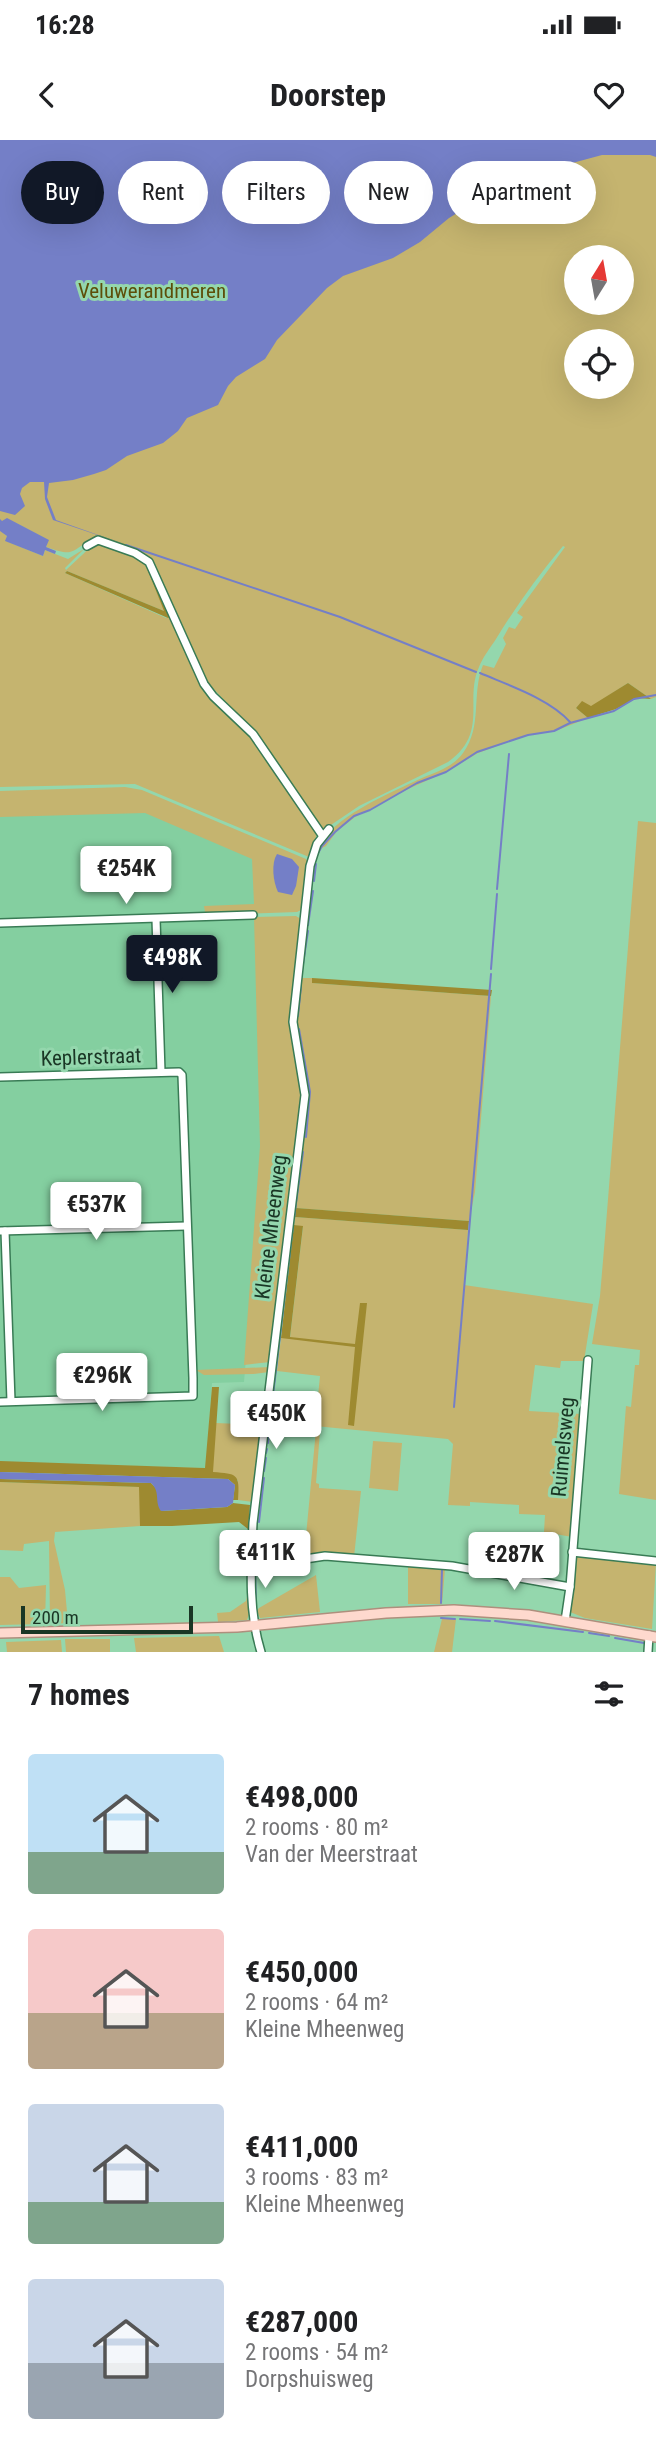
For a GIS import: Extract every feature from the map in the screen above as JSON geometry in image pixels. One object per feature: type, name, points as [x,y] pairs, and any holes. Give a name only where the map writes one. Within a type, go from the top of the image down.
[{"type":"main road","points":[[0,1633],[254,1626],[417,1611],[489,1612],[653,1636]]},
{"type":"street","name":"Kleine Mheenweg","points":[[87,546],[98,540],[135,553],[149,562],[204,684],[253,734],[326,832],[317,844],[310,866],[294,1001],[293,1022],[304,1078],[305,1108],[251,1559],[254,1626],[261,1652]]},
{"type":"street","points":[[0,923],[253,915]]},
{"type":"street","points":[[156,919],[161,1072]]},
{"type":"street","name":"Keplerstraat","points":[[0,1077],[161,1072],[178,1072],[182,1075],[186,1226]]},
{"type":"street","points":[[0,1402],[192,1396],[186,1226],[3,1231],[11,1401]]},
{"type":"street","name":"Ruimelsweg","points":[[565,1621],[588,1360]]},
{"type":"street","points":[[572,1552],[656,1561]]},
{"type":"street","points":[[251,1559],[292,1561],[325,1556],[452,1566],[570,1587]]},
{"type":"street","points":[[649,1652],[653,1636]]},
{"type":"shaded area","points":[[148,563],[172,615],[168,618],[65,573],[67,571],[164,611],[147,568]]},
{"type":"shaded area","points":[[628,683],[651,699],[637,698],[616,709],[588,718],[576,708],[582,701],[591,706]]},
{"type":"shaded area","points":[[148,812],[257,856],[264,1146],[244,1382],[212,1383],[206,1468],[0,1462],[0,815]]},
{"type":"shaded area","points":[[312,978],[492,990],[491,996],[312,983]]},
{"type":"shaded area","points":[[296,1208],[469,1221],[468,1230],[295,1217]]},
{"type":"shaded area","points":[[294,1225],[303,1226],[290,1337],[355,1344],[360,1303],[367,1303],[354,1426],[348,1425],[355,1347],[281,1338]]},
{"type":"shaded area","points":[[212,1387],[219,1387],[213,1472],[227,1473],[235,1477],[238,1500],[233,1500],[235,1485],[228,1479],[0,1472],[0,1461],[205,1468]]},
{"type":"shaded area","points":[[0,1479],[151,1483],[157,1489],[161,1511],[227,1507],[233,1503],[250,1505],[248,1529],[239,1522],[140,1526],[139,1487],[0,1482]]},
{"type":"green space","name":"Veluwerandmeren","points":[[0,140],[656,140],[656,697],[651,699],[628,683],[591,707],[582,702],[576,708],[588,718],[558,730],[524,736],[478,753],[355,817],[337,831],[326,846],[316,851],[335,827],[362,807],[444,768],[463,753],[473,732],[483,665],[494,668],[506,644],[503,638],[509,627],[515,629],[523,617],[517,613],[565,547],[563,546],[528,591],[481,663],[475,679],[472,728],[460,751],[448,762],[359,806],[325,829],[321,828],[254,731],[203,678],[149,560],[144,555],[95,538],[73,551],[63,552],[46,547],[48,540],[16,523],[2,532],[7,536],[6,541],[43,556],[45,550],[68,559],[84,549],[66,570],[97,541],[140,557],[148,563],[147,568],[164,611],[67,571],[65,573],[166,618],[172,615],[195,673],[204,688],[252,735],[310,818],[317,834],[309,857],[135,784],[0,787]]},
{"type":"green space","points":[[125,787],[142,790],[306,859],[308,863],[303,909],[297,912],[208,915],[204,906],[254,904],[252,859],[145,813],[0,817],[0,791]]},
{"type":"green space","points":[[638,821],[656,823],[656,1500],[619,1494],[626,1406],[631,1407],[635,1365],[639,1365],[640,1350],[592,1344],[600,1296]]},
{"type":"green space","points":[[296,916],[301,919],[292,1000],[303,1087],[270,1362],[244,1365],[260,1146],[254,917]]},
{"type":"green space","points":[[299,978],[312,978],[312,983],[491,996],[475,1192],[469,1221],[296,1208],[307,1093],[296,1022]]},
{"type":"green space","points":[[295,1217],[468,1230],[464,1285],[593,1304],[584,1361],[561,1361],[560,1368],[535,1365],[529,1411],[581,1414],[572,1537],[544,1532],[545,1515],[519,1514],[519,1505],[470,1502],[470,1506],[448,1505],[453,1444],[448,1439],[315,1426],[320,1376],[277,1371],[281,1338],[290,1338],[303,1227],[294,1225]]},
{"type":"green space","points":[[270,1367],[269,1372],[253,1374],[204,1375],[196,1370]]},
{"type":"green space","points":[[216,1423],[263,1425],[253,1502],[238,1500],[238,1480],[212,1472]]},
{"type":"green space","points":[[316,1430],[320,1431],[316,1483],[319,1488],[361,1491],[354,1557],[304,1557]]},
{"type":"green space","points":[[373,1441],[402,1443],[398,1491],[369,1488]]},
{"type":"green space","points":[[0,1482],[140,1487],[140,1526],[55,1532],[54,1541],[65,1590],[68,1623],[50,1624],[49,1541],[24,1544],[23,1551],[0,1550]]},
{"type":"green space","points":[[576,1554],[656,1563],[652,1629],[585,1618],[570,1612]]},
{"type":"green space","points":[[408,1566],[445,1569],[442,1604],[408,1604]]},
{"type":"green space","points":[[316,1575],[320,1612],[260,1618],[257,1611],[259,1608]]},
{"type":"green space","points":[[0,1577],[10,1577],[19,1588],[46,1585],[45,1624],[0,1625]]},
{"type":"green space","points":[[247,1597],[250,1611],[247,1620],[218,1622],[217,1613],[230,1612],[246,1601]]},
{"type":"green space","points":[[442,1619],[456,1619],[452,1652],[434,1652]]},
{"type":"green space","points":[[219,1636],[224,1652],[136,1652],[134,1638]]},
{"type":"green space","points":[[65,1639],[110,1639],[110,1652],[66,1652]]},
{"type":"green space","points":[[61,1640],[62,1652],[7,1652],[6,1642]]},
{"type":"water","points":[[0,140],[656,140],[656,157],[602,155],[580,161],[447,161],[447,220],[420,242],[393,258],[343,276],[327,288],[277,340],[265,359],[236,377],[218,405],[187,418],[178,431],[163,443],[127,456],[106,470],[73,480],[49,483],[47,497],[56,520],[121,543],[53,520],[45,499],[44,482],[30,482],[22,488],[20,494],[25,506],[15,515],[0,511]]},
{"type":"water","points":[[7,518],[49,540],[46,547],[56,551],[55,554],[45,550],[43,556],[5,541],[7,536],[0,531],[0,519],[2,521]]},
{"type":"water","points":[[277,854],[292,859],[299,867],[292,895],[278,892],[276,888],[273,867]]},
{"type":"water","points":[[0,1472],[228,1479],[235,1485],[233,1503],[227,1507],[161,1511],[156,1490],[151,1483],[0,1479]]},
{"type":"waterway","points":[[126,545],[340,617],[476,672]]},
{"type":"waterway","points":[[480,673],[540,700],[570,722]]},
{"type":"waterway","points":[[316,857],[322,846],[354,816],[370,810],[417,783],[446,772],[477,752],[528,735],[554,731],[570,723],[614,711],[634,699],[656,695]]},
{"type":"waterway","points":[[497,889],[509,754]]},
{"type":"waterway","points":[[314,881],[316,864]]},
{"type":"waterway","points":[[308,925],[313,891]]},
{"type":"waterway","points":[[491,969],[497,894]]},
{"type":"waterway","points":[[301,977],[308,931]]},
{"type":"waterway","points":[[454,1407],[491,974]]},
{"type":"waterway","points":[[298,1016],[301,986]]},
{"type":"waterway","points":[[299,1029],[310,1092],[306,1137]]},
{"type":"waterway","points":[[294,1218],[303,1152]]},
{"type":"waterway","points":[[272,1404],[293,1225]]},
{"type":"waterway","points":[[270,1422],[271,1411]]},
{"type":"waterway","points":[[268,1443],[269,1427]]},
{"type":"waterway","points":[[266,1453],[267,1449]]},
{"type":"waterway","points":[[264,1471],[266,1458]]},
{"type":"waterway","points":[[259,1522],[264,1478]]},
{"type":"waterway","points":[[256,1556],[257,1534]]},
{"type":"waterway","points":[[441,1603],[442,1569]]},
{"type":"waterway","points":[[255,1571],[256,1604]]},
{"type":"waterway","points":[[441,1618],[455,1619]]},
{"type":"waterway","points":[[460,1619],[490,1621]]},
{"type":"waterway","points":[[495,1621],[583,1632]]},
{"type":"waterway","points":[[589,1633],[609,1636]]},
{"type":"waterway","points":[[615,1638],[644,1643]]}]
